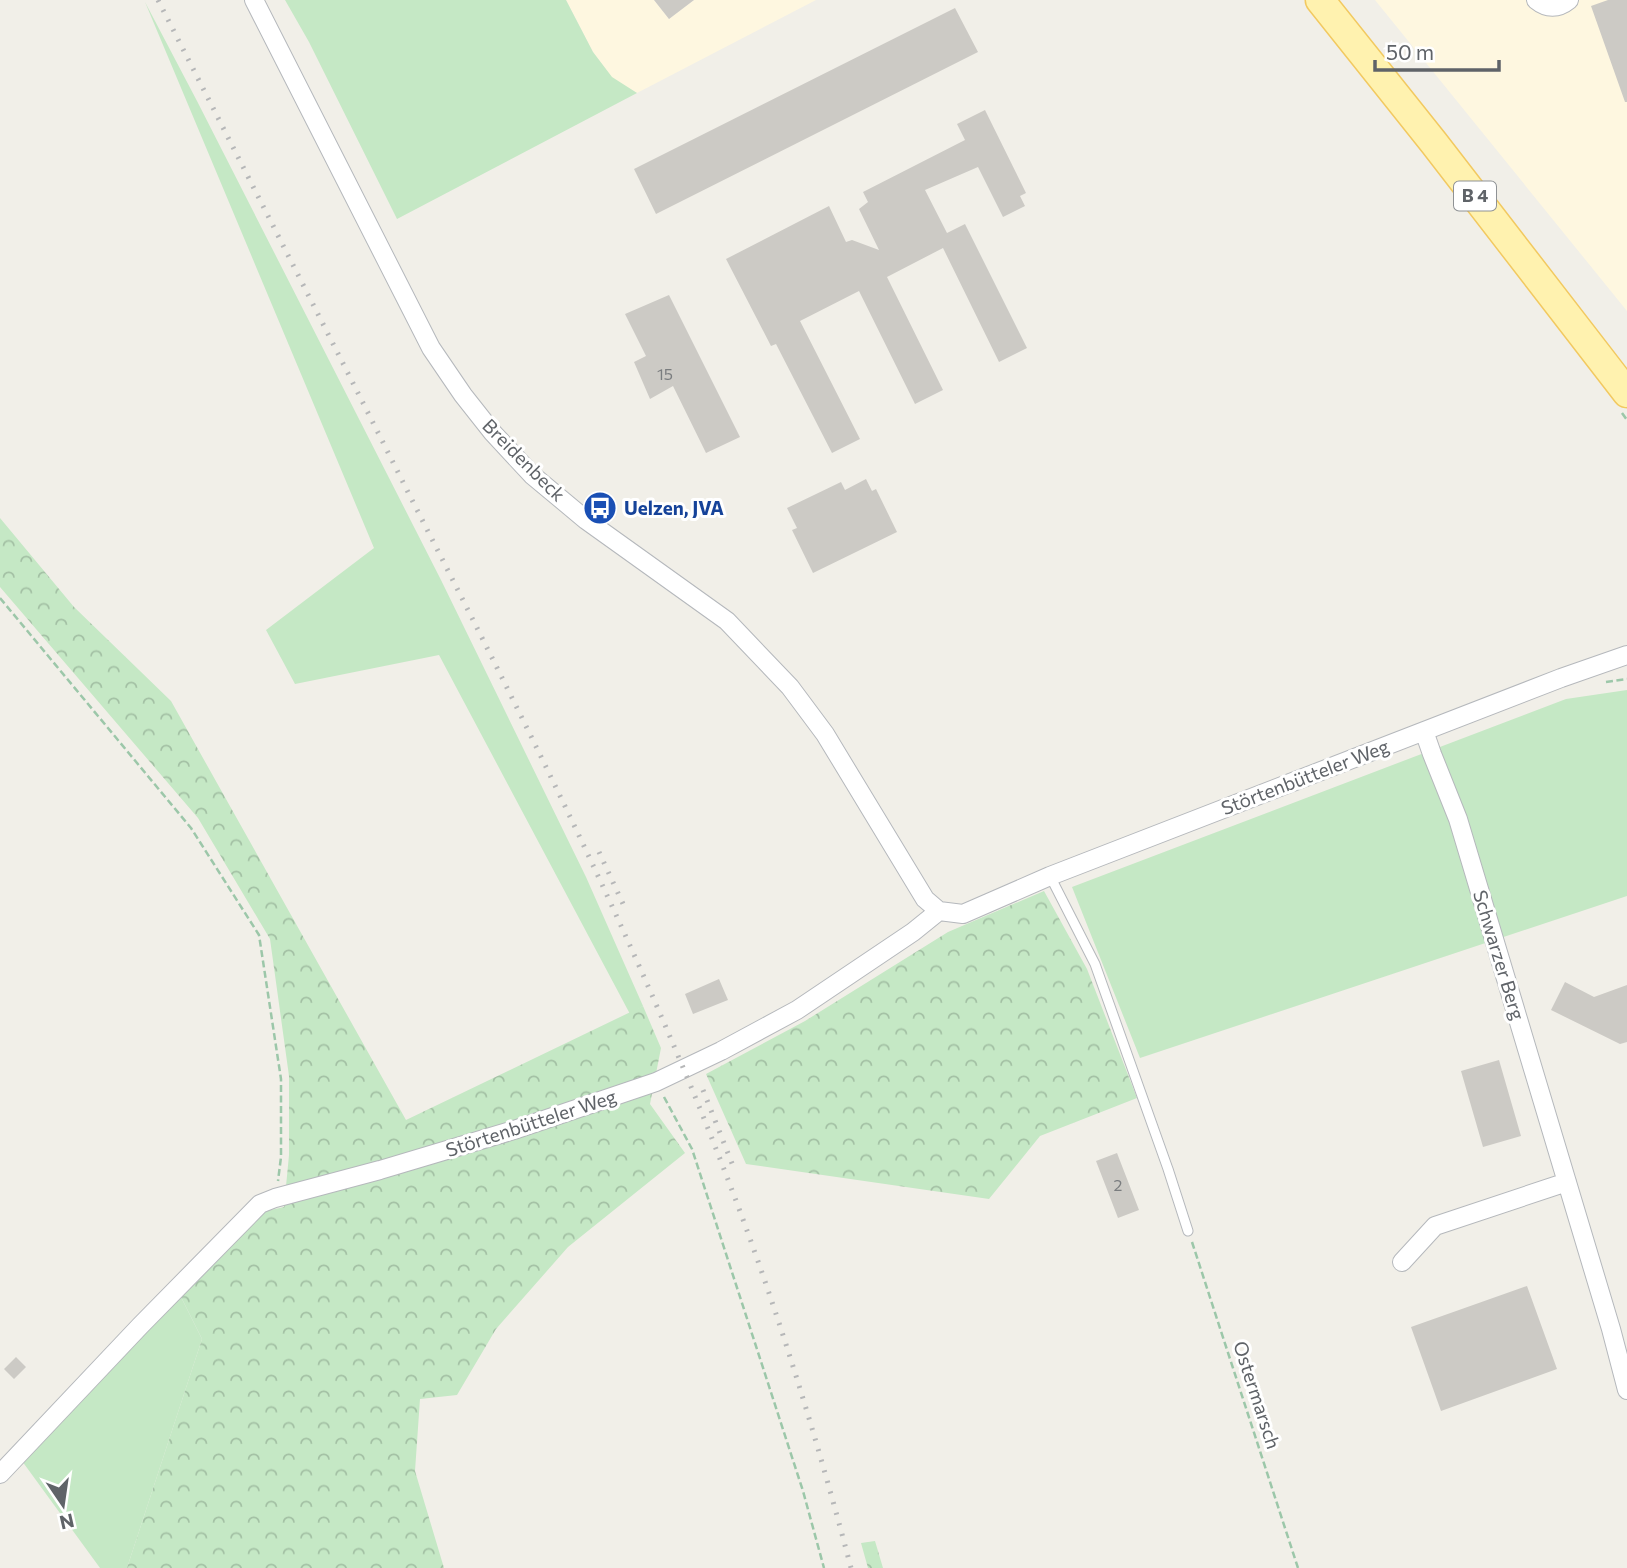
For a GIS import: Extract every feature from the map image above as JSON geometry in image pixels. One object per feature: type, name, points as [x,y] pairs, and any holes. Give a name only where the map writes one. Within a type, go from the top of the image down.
[{"type":"main road","name":"B 4","points":[[1320,0],[1434,142],[1627,393]]},
{"type":"street","name":"Breidenbeck","points":[[254,0],[431,348],[463,395],[493,433],[532,475],[586,520],[727,621],[790,687],[825,734],[925,899],[939,911]]},
{"type":"street","points":[[1536,0],[1542,5],[1556,7],[1569,0]]},
{"type":"street","name":"Störtenbütteler Weg","points":[[0,1474],[260,1204],[514,1130],[656,1082],[797,1010],[913,932],[939,911],[963,914],[1049,876],[1627,655]]},
{"type":"street","name":"Störtenbütteler Weg","points":[[1561,678],[1627,665]]},
{"type":"street","name":"Schwarzer Berg","points":[[1424,731],[1458,819],[1627,1390]]},
{"type":"street","points":[[1402,1262],[1435,1226],[1566,1181]]},
{"type":"lane","points":[[1049,876],[1095,964],[1188,1231]]},
{"type":"path","points":[[0,598],[191,828],[259,935],[281,1079],[281,1157],[275,1198]]},
{"type":"path","points":[[656,1082],[692,1149],[803,1492],[824,1568]]},
{"type":"path","name":"Ostermarsch","points":[[1188,1231],[1298,1568]]},
{"type":"shaded area","points":[[566,0],[654,0],[669,19],[694,0],[816,0],[637,93],[612,78],[593,52]]},
{"type":"shaded area","points":[[1375,0],[1627,0],[1627,311]]},
{"type":"green space","points":[[285,0],[566,0],[593,52],[612,77],[637,93],[397,219],[309,42]]},
{"type":"green space","points":[[145,2],[441,580],[586,877],[643,1006],[630,1014],[439,655],[295,684],[266,630],[374,548]]},
{"type":"green space","points":[[0,518],[74,607],[171,701],[406,1120],[643,1006],[661,1048],[650,1104],[685,1153],[568,1247],[496,1329],[457,1395],[420,1399],[415,1471],[444,1568],[127,1568],[202,1339],[181,1297],[262,1212],[284,1207],[289,1155],[289,1076],[270,939],[198,818],[0,587]]},
{"type":"green space","points":[[1627,690],[1627,896],[1140,1058],[1072,887],[1566,699]]},
{"type":"green space","points":[[1044,891],[1087,969],[1137,1098],[1040,1136],[989,1199],[746,1164],[706,1074],[805,1021],[948,932]]},
{"type":"green space","points":[[181,1297],[202,1339],[127,1568],[100,1568],[22,1461]]},
{"type":"green space","points":[[875,1541],[883,1568],[868,1568],[861,1543]]},
{"type":"building","points":[[654,0],[694,0],[669,19]]},
{"type":"building","points":[[1608,0],[1627,0],[1627,102],[1591,6]]},
{"type":"building","points":[[955,8],[978,52],[656,214],[634,169]]},
{"type":"building","points":[[985,110],[1026,193],[1020,196],[1025,206],[1003,217],[978,167],[925,190],[947,233],[965,224],[1027,348],[999,362],[943,248],[887,277],[943,390],[915,404],[859,291],[800,321],[860,439],[832,453],[776,344],[771,346],[726,259],[829,206],[846,242],[852,240],[879,250],[859,209],[868,202],[863,192],[965,140],[957,124]]},
{"type":"building","points":[[669,295],[740,437],[706,453],[673,386],[650,399],[634,362],[646,356],[625,314]]},
{"type":"building","points":[[866,479],[872,491],[876,489],[897,532],[813,573],[792,530],[797,528],[787,508],[841,482],[845,490]]},
{"type":"building","points":[[719,979],[728,1000],[693,1014],[685,994]]},
{"type":"building","points":[[1565,982],[1594,997],[1627,985],[1627,1042],[1620,1044],[1551,1010]]},
{"type":"building","points":[[1499,1060],[1521,1136],[1483,1147],[1461,1071]]},
{"type":"building","points":[[1117,1153],[1139,1210],[1118,1218],[1096,1161]]},
{"type":"building","points":[[1527,1286],[1557,1369],[1441,1411],[1411,1327]]},
{"type":"building","points":[[16,1357],[26,1367],[14,1379],[4,1369]]},
{"type":"railway","points":[[158,0],[500,674],[626,937],[703,1115],[754,1250],[799,1386],[851,1568]]},
{"type":"railway","points":[[599,852],[624,906]]},
{"type":"railway","points":[[703,1090],[735,1171]]},
{"type":"place","name":"Uelzen, JVA","points":[[600,508]]}]
